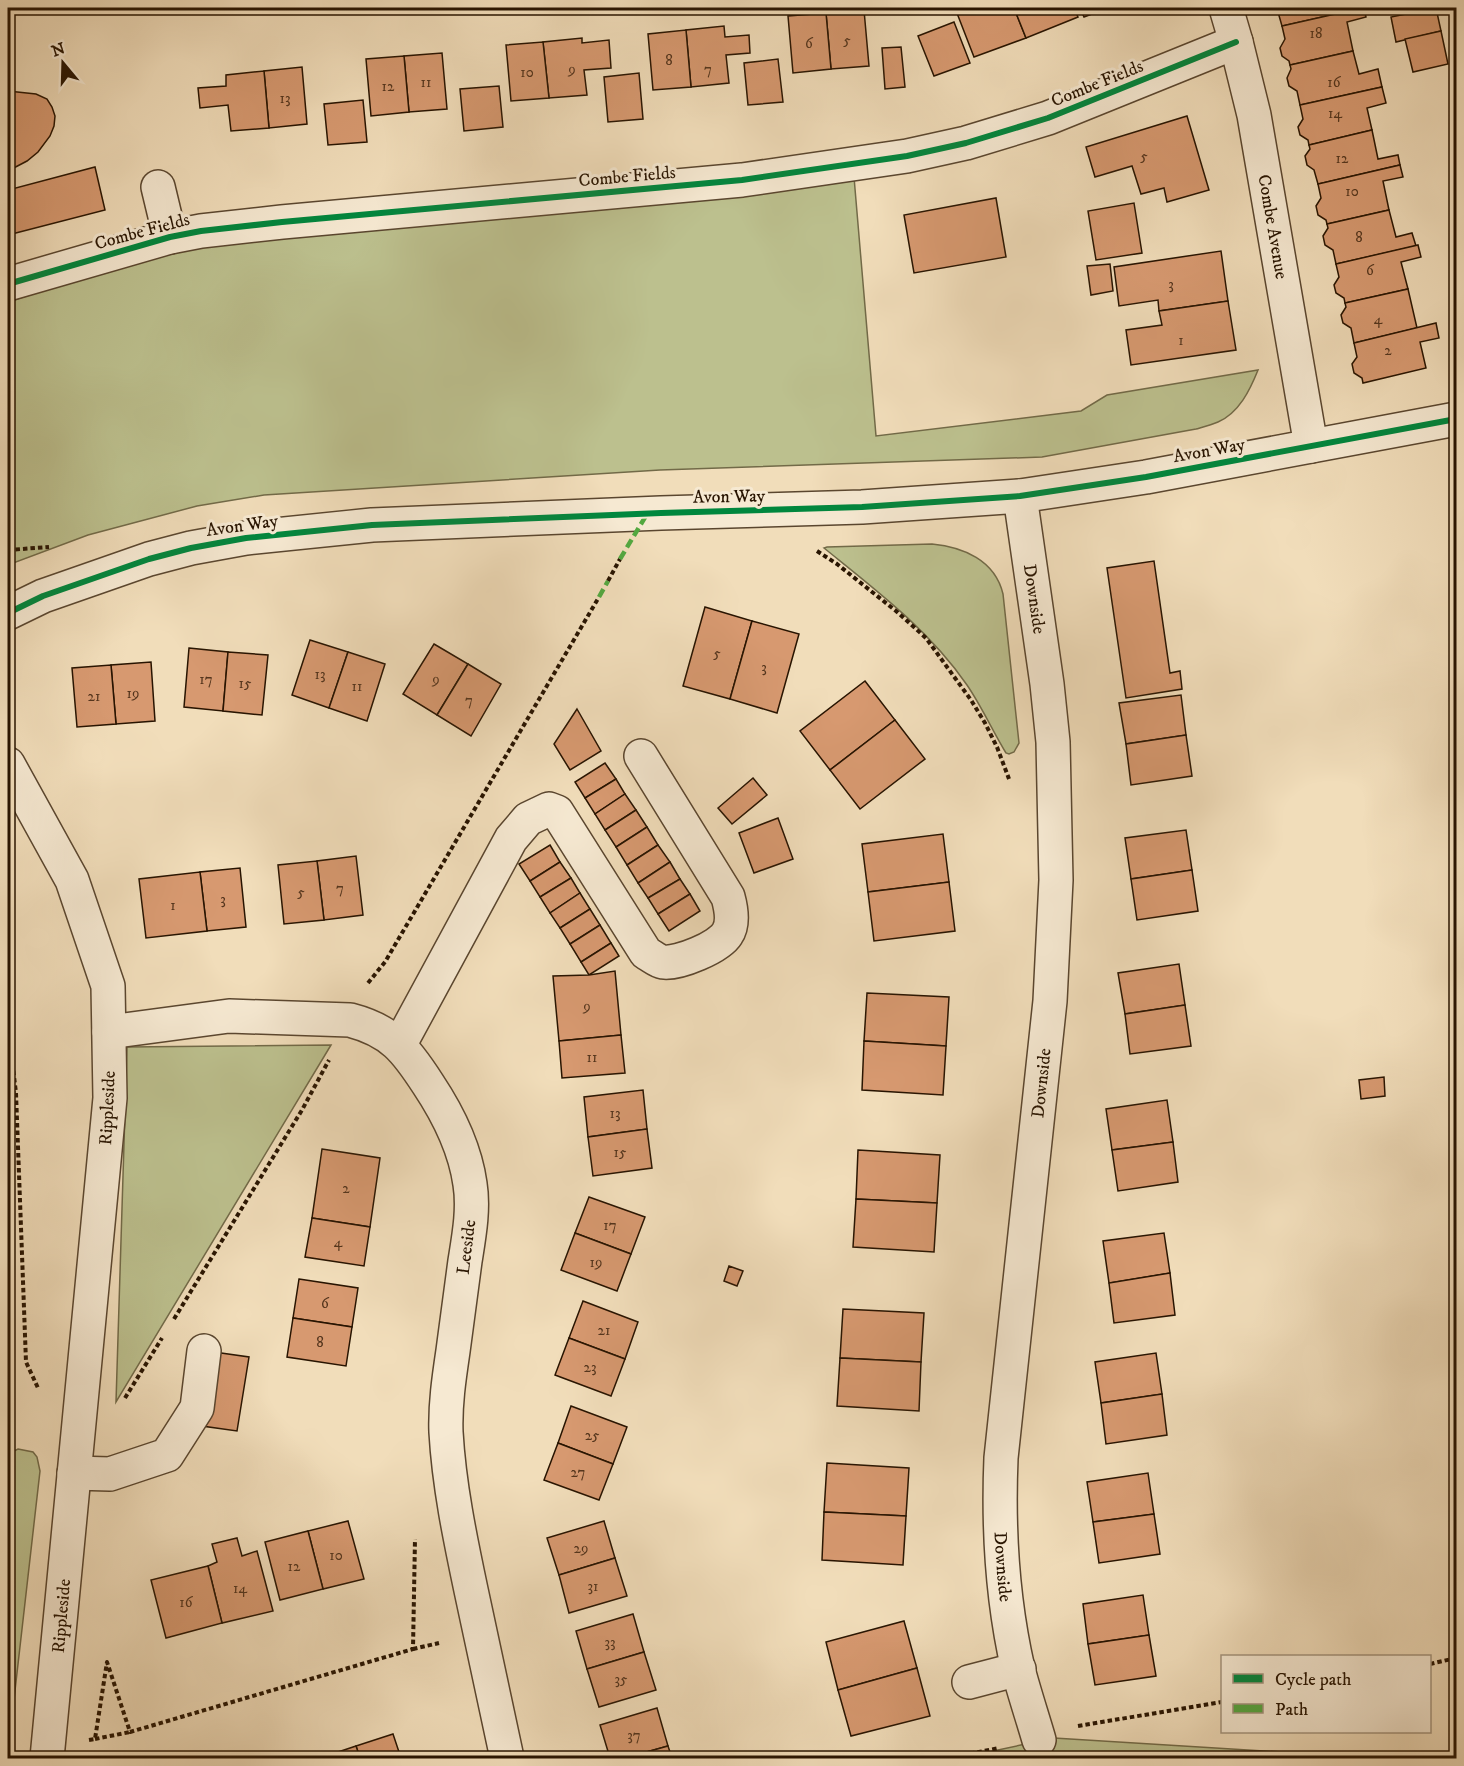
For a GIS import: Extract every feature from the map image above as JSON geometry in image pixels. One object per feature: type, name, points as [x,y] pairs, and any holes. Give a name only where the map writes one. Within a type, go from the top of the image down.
[{"type":"street","name":"Combe Avenue","points":[[1226,8],[1254,115],[1311,446]]},
{"type":"street","name":"Combe Fields","points":[[8,284],[170,237],[201,231],[742,180],[907,156],[966,143],[1048,118],[1236,42]]},
{"type":"street","name":"Combe Fields","points":[[158,187],[170,237]]},
{"type":"street","name":"Avon Way","points":[[8,613],[43,596],[149,559],[191,548],[246,538],[372,525],[862,507],[1020,496],[1146,477],[1456,419]]},
{"type":"street","name":"Downside","points":[[1020,496],[1052,733],[1056,880],[1050,1001],[1000,1477],[1000,1531],[1007,1612],[1018,1669],[1038,1740]]},
{"type":"street","points":[[400,1044],[511,839],[524,822],[533,815],[549,809],[556,812],[646,953],[663,962],[675,961],[712,947],[727,935],[731,918],[728,897],[641,756]]},
{"type":"street","name":"Rippleside","points":[[8,764],[72,880],[108,986],[110,1098],[48,1752]]},
{"type":"street","name":"Leeside","points":[[109,1032],[229,1016],[345,1019],[384,1033],[400,1044],[434,1093],[450,1121],[466,1165],[471,1200],[469,1234],[451,1363],[446,1433],[454,1499],[465,1560],[507,1758]]},
{"type":"street","points":[[74,1473],[110,1474],[167,1455],[197,1408],[204,1351]]},
{"type":"street","points":[[969,1682],[1018,1669]]},
{"type":"path","points":[[809,546],[837,564],[926,638],[985,723],[1010,780]]},
{"type":"path","points":[[608,580],[620,559]]},
{"type":"path","points":[[172,1322],[302,1110],[345,1019],[385,962],[599,597]]},
{"type":"path","points":[[8,1026],[16,1094],[26,1362]]},
{"type":"path","points":[[8,1093],[16,1094]]},
{"type":"path","points":[[123,1402],[166,1332]]},
{"type":"path","points":[[48,1752],[130,1732],[413,1649],[416,1518],[454,1499]]},
{"type":"path","points":[[1431,1664],[1456,1658]]},
{"type":"path","points":[[95,1739],[107,1662],[130,1732]]},
{"type":"path","points":[[948,1758],[1038,1740],[1083,1724],[1221,1702]]},
{"type":"green space","points":[[854,177],[876,436],[1081,411],[1107,395],[1258,370],[1247,393],[1232,413],[1210,425],[1042,457],[660,470],[264,495],[197,506],[88,535],[8,565],[8,302],[171,249]]},
{"type":"green space","points":[[932,544],[955,548],[976,557],[993,572],[999,582],[1003,594],[1019,743],[1014,752],[1009,754],[1006,753],[967,685],[936,646],[901,612],[824,548]]},
{"type":"green space","points":[[331,1045],[116,1402],[127,1047]]},
{"type":"green space","points":[[18,1449],[33,1452],[37,1457],[40,1471],[8,1752],[8,1454]]},
{"type":"green space","points":[[1054,1738],[1282,1752],[1284,1758],[960,1758]]},
{"type":"building","points":[[8,8],[11,8],[8,66]]},
{"type":"building","points":[[955,8],[1014,8],[1026,38],[974,57]]},
{"type":"building","points":[[1014,8],[1074,8],[1078,17],[1026,38]]},
{"type":"building","points":[[1080,8],[1108,8],[1084,17]]},
{"type":"building","points":[[1272,8],[1362,8],[1282,26],[1278,12]]},
{"type":"building","points":[[1364,8],[1366,17],[1347,22],[1353,51],[1290,65],[1289,61],[1282,56],[1280,48],[1285,39],[1282,26]]},
{"type":"building","points":[[1436,8],[1441,31],[1396,42],[1391,17]]},
{"type":"building","points":[[864,10],[869,66],[831,69],[826,13]]},
{"type":"building","points":[[826,13],[831,69],[793,73],[788,16]]},
{"type":"building","points":[[954,22],[970,63],[934,76],[918,36]]},
{"type":"building","points":[[724,26],[725,37],[749,35],[750,53],[726,55],[729,83],[691,87],[686,30]]},
{"type":"building","points":[[686,30],[691,87],[653,90],[648,34]]},
{"type":"building","points":[[1441,31],[1448,64],[1413,72],[1405,39]]},
{"type":"building","points":[[582,38],[582,43],[609,40],[611,68],[584,70],[587,95],[549,98],[543,42]]},
{"type":"building","points":[[543,42],[549,98],[511,101],[506,45]]},
{"type":"building","points":[[901,47],[905,87],[885,89],[882,48]]},
{"type":"building","points":[[1353,51],[1359,74],[1378,69],[1382,87],[1300,105],[1297,91],[1289,86],[1287,78],[1291,69],[1290,65]]},
{"type":"building","points":[[442,53],[447,109],[409,112],[404,56]]},
{"type":"building","points":[[404,56],[409,112],[371,116],[366,59]]},
{"type":"building","points":[[778,59],[783,102],[748,105],[744,63]]},
{"type":"building","points":[[302,67],[307,124],[269,128],[264,71]]},
{"type":"building","points":[[264,71],[269,128],[231,131],[228,105],[200,108],[198,88],[226,86],[226,75]]},
{"type":"building","points":[[639,73],[643,119],[608,122],[604,77]]},
{"type":"building","points":[[499,86],[503,127],[464,131],[460,89]]},
{"type":"building","points":[[1382,87],[1386,103],[1367,108],[1372,130],[1309,145],[1308,140],[1300,135],[1298,127],[1303,119],[1300,105]]},
{"type":"building","points":[[8,91],[36,94],[47,99],[55,116],[50,136],[38,152],[8,171]]},
{"type":"building","points":[[363,100],[367,142],[328,145],[324,104]]},
{"type":"building","points":[[1187,116],[1209,190],[1167,202],[1164,188],[1141,194],[1132,166],[1095,177],[1086,147]]},
{"type":"building","points":[[1372,130],[1378,159],[1398,155],[1400,165],[1318,184],[1314,170],[1307,165],[1305,156],[1310,149],[1309,145]]},
{"type":"building","points":[[1400,165],[1403,177],[1383,181],[1389,210],[1327,224],[1326,220],[1318,215],[1316,206],[1321,198],[1318,184]]},
{"type":"building","points":[[95,167],[105,210],[8,235],[8,190]]},
{"type":"building","points":[[996,198],[1006,257],[914,273],[904,215]]},
{"type":"building","points":[[1134,203],[1142,253],[1096,260],[1088,211]]},
{"type":"building","points":[[1389,210],[1396,237],[1412,233],[1416,246],[1336,264],[1333,250],[1325,245],[1323,236],[1328,228],[1327,224]]},
{"type":"building","points":[[1418,245],[1421,257],[1401,262],[1408,289],[1345,303],[1344,298],[1336,293],[1334,285],[1339,277],[1336,264]]},
{"type":"building","points":[[1221,251],[1228,301],[1159,311],[1158,300],[1119,306],[1114,267]]},
{"type":"building","points":[[1110,264],[1113,291],[1091,295],[1087,266]]},
{"type":"building","points":[[1408,289],[1417,328],[1354,343],[1351,328],[1343,323],[1341,315],[1346,307],[1345,303]]},
{"type":"building","points":[[1228,301],[1236,350],[1131,365],[1126,330],[1162,325],[1159,311]]},
{"type":"building","points":[[1436,323],[1439,338],[1420,342],[1426,368],[1363,383],[1362,378],[1354,373],[1352,364],[1357,357],[1354,343]]},
{"type":"building","points":[[1154,561],[1170,673],[1180,671],[1182,689],[1126,698],[1107,568]]},
{"type":"building","points":[[705,607],[752,621],[730,699],[683,686]]},
{"type":"building","points":[[752,621],[799,634],[777,713],[730,699]]},
{"type":"building","points":[[310,640],[348,652],[329,708],[292,695]]},
{"type":"building","points":[[434,644],[468,664],[437,715],[403,694]]},
{"type":"building","points":[[189,648],[228,652],[223,711],[184,707]]},
{"type":"building","points":[[228,652],[268,655],[262,715],[223,711]]},
{"type":"building","points":[[348,652],[385,664],[367,721],[329,708]]},
{"type":"building","points":[[151,662],[155,721],[116,724],[111,665]]},
{"type":"building","points":[[468,664],[501,684],[471,736],[437,715]]},
{"type":"building","points":[[111,665],[116,724],[77,727],[72,668]]},
{"type":"building","points":[[865,681],[895,720],[830,770],[800,731]]},
{"type":"building","points":[[1181,695],[1186,735],[1126,744],[1119,703]]},
{"type":"building","points":[[577,709],[601,751],[570,770],[554,744]]},
{"type":"building","points":[[895,720],[925,759],[860,809],[830,770]]},
{"type":"building","points":[[1186,735],[1192,776],[1131,785],[1126,744]]},
{"type":"building","points":[[605,763],[616,779],[585,798],[575,782]]},
{"type":"building","points":[[753,778],[767,795],[732,824],[718,808]]},
{"type":"building","points":[[616,779],[625,794],[595,814],[585,798]]},
{"type":"building","points":[[625,794],[636,810],[605,830],[595,814]]},
{"type":"building","points":[[636,810],[647,827],[616,847],[605,830]]},
{"type":"building","points":[[778,818],[793,859],[754,873],[739,833]]},
{"type":"building","points":[[647,827],[658,845],[627,865],[616,847]]},
{"type":"building","points":[[1186,830],[1192,870],[1131,879],[1125,838]]},
{"type":"building","points":[[943,834],[949,882],[868,892],[862,844]]},
{"type":"building","points":[[550,845],[560,862],[530,881],[519,864]]},
{"type":"building","points":[[658,845],[670,862],[638,883],[627,865]]},
{"type":"building","points":[[356,856],[363,915],[324,920],[317,861]]},
{"type":"building","points":[[317,861],[324,920],[284,924],[278,865]]},
{"type":"building","points":[[560,862],[571,878],[540,897],[530,881]]},
{"type":"building","points":[[670,862],[680,879],[648,898],[638,883]]},
{"type":"building","points":[[240,868],[246,927],[207,931],[200,872]]},
{"type":"building","points":[[1192,870],[1198,911],[1137,920],[1131,879]]},
{"type":"building","points":[[200,872],[207,931],[146,938],[139,879]]},
{"type":"building","points":[[571,878],[580,893],[550,913],[540,897]]},
{"type":"building","points":[[680,879],[690,894],[658,914],[648,898]]},
{"type":"building","points":[[949,882],[955,931],[874,941],[868,892]]},
{"type":"building","points":[[580,893],[590,909],[560,928],[550,913]]},
{"type":"building","points":[[690,894],[700,911],[669,931],[658,914]]},
{"type":"building","points":[[590,909],[600,925],[570,944],[560,928]]},
{"type":"building","points":[[600,925],[611,943],[581,962],[570,944]]},
{"type":"building","points":[[611,943],[619,956],[589,975],[581,962]]},
{"type":"building","points":[[1179,964],[1185,1005],[1125,1014],[1118,973]]},
{"type":"building","points":[[615,971],[621,1035],[559,1041],[553,976],[589,975]]},
{"type":"building","points":[[867,993],[949,997],[946,1046],[864,1041]]},
{"type":"building","points":[[1185,1005],[1191,1046],[1130,1054],[1125,1014]]},
{"type":"building","points":[[621,1035],[625,1073],[562,1078],[559,1041]]},
{"type":"building","points":[[864,1041],[946,1046],[943,1095],[862,1090]]},
{"type":"building","points":[[1384,1077],[1385,1096],[1361,1099],[1359,1080]]},
{"type":"building","points":[[643,1090],[647,1129],[588,1137],[584,1097]]},
{"type":"building","points":[[1167,1100],[1173,1142],[1112,1150],[1106,1109]]},
{"type":"building","points":[[647,1129],[652,1168],[593,1176],[588,1137]]},
{"type":"building","points":[[1173,1142],[1178,1182],[1118,1191],[1112,1150]]},
{"type":"building","points":[[322,1149],[380,1158],[370,1227],[312,1218]]},
{"type":"building","points":[[858,1150],[940,1155],[937,1203],[856,1199]]},
{"type":"building","points":[[589,1197],[645,1217],[631,1254],[575,1233]]},
{"type":"building","points":[[856,1199],[937,1203],[934,1252],[853,1247]]},
{"type":"building","points":[[312,1218],[370,1227],[364,1266],[305,1257]]},
{"type":"building","points":[[575,1233],[631,1254],[617,1291],[561,1270]]},
{"type":"building","points":[[1164,1233],[1170,1273],[1109,1283],[1103,1241]]},
{"type":"building","points":[[729,1266],[743,1271],[737,1286],[724,1281]]},
{"type":"building","points":[[1170,1273],[1175,1315],[1114,1323],[1109,1283]]},
{"type":"building","points":[[299,1279],[358,1288],[352,1327],[293,1318]]},
{"type":"building","points":[[583,1301],[638,1322],[625,1359],[569,1338]]},
{"type":"building","points":[[843,1309],[924,1313],[921,1362],[840,1358]]},
{"type":"building","points":[[293,1318],[352,1327],[346,1366],[287,1357]]},
{"type":"building","points":[[569,1338],[625,1359],[611,1396],[555,1375]]},
{"type":"building","points":[[214,1352],[249,1357],[237,1431],[202,1426]]},
{"type":"building","points":[[1156,1353],[1162,1394],[1101,1403],[1095,1362]]},
{"type":"building","points":[[840,1358],[921,1362],[919,1411],[837,1406]]},
{"type":"building","points":[[1162,1394],[1167,1435],[1106,1444],[1101,1403]]},
{"type":"building","points":[[571,1406],[627,1427],[613,1464],[558,1443]]},
{"type":"building","points":[[558,1443],[613,1464],[599,1500],[544,1480]]},
{"type":"building","points":[[827,1463],[909,1468],[906,1516],[824,1512]]},
{"type":"building","points":[[1148,1473],[1154,1514],[1093,1522],[1087,1482]]},
{"type":"building","points":[[824,1512],[906,1516],[903,1565],[822,1560]]},
{"type":"building","points":[[1154,1514],[1160,1554],[1099,1563],[1093,1522]]},
{"type":"building","points":[[348,1521],[364,1579],[323,1589],[308,1531]]},
{"type":"building","points":[[604,1521],[615,1558],[559,1575],[547,1538]]},
{"type":"building","points":[[308,1531],[323,1589],[280,1600],[265,1542]]},
{"type":"building","points":[[237,1538],[242,1556],[257,1551],[273,1611],[222,1623],[208,1566],[217,1562],[212,1544]]},
{"type":"building","points":[[615,1558],[627,1596],[569,1613],[559,1575]]},
{"type":"building","points":[[208,1566],[222,1623],[166,1638],[151,1580]]},
{"type":"building","points":[[1143,1595],[1149,1635],[1088,1644],[1083,1604]]},
{"type":"building","points":[[633,1614],[644,1652],[587,1669],[576,1631]]},
{"type":"building","points":[[904,1621],[917,1668],[838,1690],[826,1642]]},
{"type":"building","points":[[1149,1635],[1156,1676],[1095,1685],[1088,1644]]},
{"type":"building","points":[[644,1652],[656,1690],[599,1707],[587,1669]]},
{"type":"building","points":[[917,1668],[930,1716],[851,1736],[838,1690]]},
{"type":"building","points":[[657,1708],[668,1746],[625,1758],[610,1758],[600,1725]]},
{"type":"building","points":[[393,1734],[401,1758],[360,1758],[356,1746]]},
{"type":"building","points":[[356,1746],[360,1758],[320,1758]]},
{"type":"building","points":[[668,1746],[672,1758],[625,1758]]},
{"type":"marked path","points":[[620,559],[647,514]]},
{"type":"marked path","points":[[599,597],[608,581]]},
{"type":"cycle path","points":[[8,284],[170,237],[201,231],[742,180],[907,156],[966,143],[1048,118],[1236,42]]},
{"type":"cycle path","points":[[8,613],[43,596],[149,559],[191,548],[246,538],[372,525],[862,507],[1020,496],[1146,477],[1456,419]]}]
